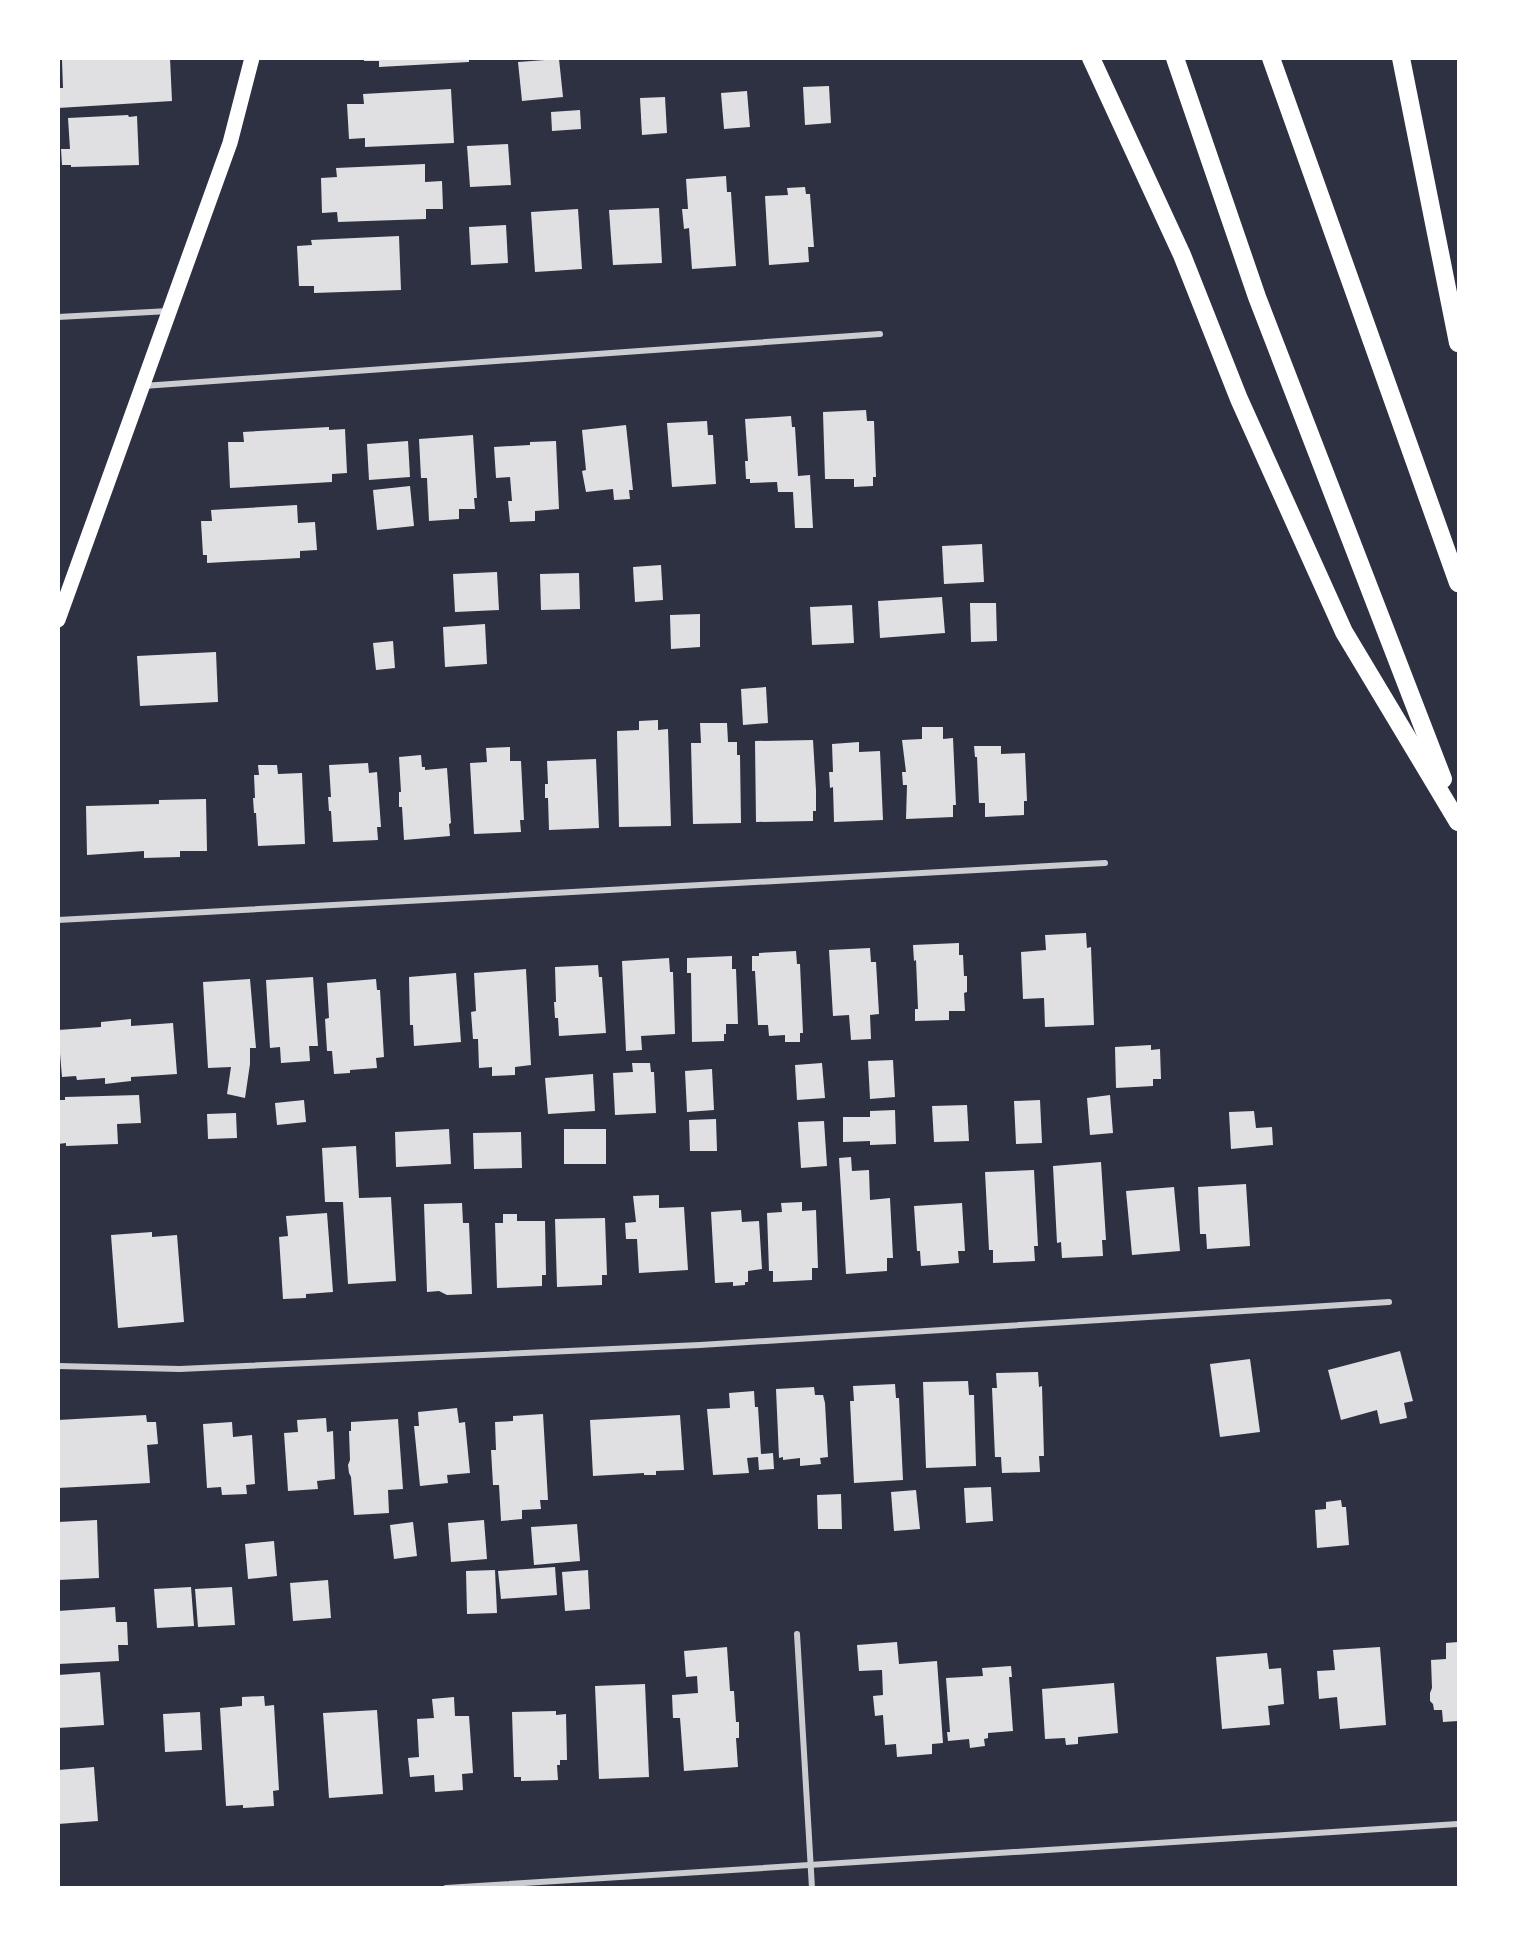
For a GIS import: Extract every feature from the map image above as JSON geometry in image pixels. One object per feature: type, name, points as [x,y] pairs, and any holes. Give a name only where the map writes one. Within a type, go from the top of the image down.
[{"type":"highway","points":[[1091,58],[1182,255],[1239,399],[1344,632],[1458,821]]},
{"type":"highway","points":[[1174,58],[1257,297],[1458,821]]},
{"type":"highway","points":[[1271,58],[1458,583]]},
{"type":"highway","points":[[1401,58],[1458,343]]},
{"type":"main road","points":[[58,620],[230,142],[252,58]]},
{"type":"street","points":[[58,317],[170,310]]},
{"type":"street","points":[[143,386],[880,334]]},
{"type":"street","points":[[58,920],[1105,863]]},
{"type":"street","points":[[58,1366],[180,1369],[700,1345],[1389,1302]]},
{"type":"street","points":[[797,1634],[812,1887]]},
{"type":"street","points":[[446,1887],[1456,1824]]},
{"type":"building","points":[[170,58],[172,101],[58,108],[58,88],[63,88],[62,60]]},
{"type":"building","points":[[364,58],[469,58],[469,62],[379,67],[379,61],[364,61]]},
{"type":"building","points":[[559,59],[563,97],[522,101],[518,62]]},
{"type":"building","points":[[829,86],[831,123],[805,125],[803,87]]},
{"type":"building","points":[[451,89],[454,143],[365,147],[365,138],[349,139],[347,104],[364,104],[363,94]]},
{"type":"building","points":[[747,91],[750,127],[724,129],[721,93]]},
{"type":"building","points":[[665,97],[667,133],[642,135],[640,98]]},
{"type":"building","points":[[580,110],[581,129],[552,131],[551,112]]},
{"type":"building","points":[[128,115],[129,117],[137,116],[139,165],[71,167],[71,165],[62,165],[61,149],[70,149],[68,118]]},
{"type":"building","points":[[508,144],[511,185],[470,187],[467,146]]},
{"type":"building","points":[[425,164],[425,182],[442,181],[443,209],[426,209],[426,219],[338,222],[337,212],[322,213],[321,178],[337,177],[336,168]]},
{"type":"building","points":[[726,176],[727,192],[731,192],[736,266],[692,269],[689,228],[684,229],[682,209],[688,209],[686,179]]},
{"type":"building","points":[[805,187],[806,194],[810,194],[814,247],[808,247],[809,262],[769,265],[765,196],[788,195],[787,188]]},
{"type":"building","points":[[659,208],[662,263],[613,265],[609,210]]},
{"type":"building","points":[[578,209],[582,269],[535,272],[531,212]]},
{"type":"building","points":[[506,225],[508,263],[471,265],[469,227]]},
{"type":"building","points":[[399,236],[401,290],[314,293],[314,286],[299,286],[297,246],[312,245],[311,240]]},
{"type":"building","points":[[866,410],[867,421],[874,421],[876,477],[873,477],[873,486],[854,487],[854,479],[825,479],[823,412]]},
{"type":"building","points":[[791,416],[792,427],[795,427],[798,476],[810,475],[813,528],[795,528],[793,492],[778,492],[777,482],[750,483],[750,479],[746,479],[745,461],[748,461],[745,419]]},
{"type":"building","points":[[707,421],[708,435],[713,435],[716,484],[672,487],[667,423]]},
{"type":"building","points":[[626,425],[633,490],[629,490],[630,499],[614,500],[613,489],[586,492],[582,471],[586,470],[582,430]]},
{"type":"building","points":[[329,427],[329,430],[345,429],[347,473],[332,474],[332,482],[230,488],[228,442],[244,442],[243,432]]},
{"type":"building","points":[[473,435],[477,498],[474,498],[475,509],[459,509],[459,519],[429,521],[427,478],[421,478],[419,439]]},
{"type":"building","points":[[408,441],[410,477],[369,480],[367,444]]},
{"type":"building","points":[[556,441],[559,509],[535,511],[535,521],[510,522],[508,501],[512,501],[510,477],[496,478],[494,447]]},
{"type":"building","points":[[410,486],[414,526],[377,530],[373,490]]},
{"type":"building","points":[[297,505],[298,523],[315,522],[317,550],[300,551],[300,558],[207,563],[207,555],[203,555],[201,521],[212,521],[211,510]]},
{"type":"building","points":[[982,544],[984,582],[944,584],[942,546]]},
{"type":"building","points":[[661,565],[663,600],[635,602],[633,567]]},
{"type":"building","points":[[497,572],[499,610],[455,612],[453,574]]},
{"type":"building","points":[[579,573],[580,609],[541,610],[540,574]]},
{"type":"building","points":[[942,597],[945,633],[880,638],[878,601]]},
{"type":"building","points":[[970,603],[996,603],[997,641],[971,642]]},
{"type":"building","points":[[852,605],[854,643],[812,645],[810,607]]},
{"type":"building","points":[[700,614],[700,647],[671,649],[670,615]]},
{"type":"building","points":[[485,624],[487,664],[445,667],[443,627]]},
{"type":"building","points":[[393,641],[395,668],[376,670],[373,643]]},
{"type":"building","points":[[216,652],[218,702],[140,706],[137,656]]},
{"type":"building","points":[[766,687],[768,723],[743,725],[741,689]]},
{"type":"building","points":[[658,720],[658,730],[668,729],[671,826],[619,827],[617,731],[639,730],[639,721]]},
{"type":"building","points":[[700,723],[727,723],[728,742],[737,742],[737,755],[740,755],[741,823],[693,824],[691,743],[701,743]]},
{"type":"building","points":[[922,727],[943,727],[943,739],[953,738],[956,805],[953,805],[953,817],[906,819],[907,785],[903,785],[902,772],[906,772],[902,740],[922,739]]},
{"type":"building","points":[[813,740],[816,811],[813,811],[813,821],[756,822],[755,741]]},
{"type":"building","points":[[859,742],[859,752],[880,751],[883,820],[834,822],[833,787],[830,788],[829,772],[833,772],[832,744]]},
{"type":"building","points":[[974,746],[1001,746],[1001,754],[1025,753],[1027,801],[1024,801],[1024,815],[985,817],[985,803],[979,803],[977,757],[975,757]]},
{"type":"building","points":[[510,747],[510,761],[521,761],[524,820],[520,820],[521,832],[474,834],[470,763],[487,762],[486,748]]},
{"type":"building","points":[[421,755],[422,767],[425,767],[425,770],[447,768],[450,836],[404,840],[402,807],[399,807],[399,792],[401,792],[399,757]]},
{"type":"building","points":[[596,759],[599,828],[549,830],[548,798],[545,798],[545,784],[548,784],[547,761]]},
{"type":"building","points":[[368,763],[369,773],[377,772],[381,827],[377,827],[378,840],[333,842],[328,797],[331,797],[329,765]]},
{"type":"building","points":[[258,765],[277,765],[278,774],[302,773],[305,844],[258,846],[253,798],[255,798],[254,775],[259,775]]},
{"type":"building","points":[[206,799],[207,851],[180,851],[180,857],[144,858],[144,851],[87,855],[86,806],[159,804],[159,800]]},
{"type":"building","points":[[1086,933],[1087,948],[1091,947],[1094,1025],[1045,1027],[1044,998],[1023,999],[1021,952],[1046,950],[1045,935]]},
{"type":"building","points":[[959,943],[959,955],[963,955],[964,976],[967,976],[967,992],[964,993],[965,1011],[949,1011],[949,1020],[915,1021],[915,1009],[918,1009],[916,960],[914,961],[913,945]]},
{"type":"building","points":[[870,948],[871,962],[876,962],[879,1014],[870,1015],[871,1039],[851,1040],[849,1015],[833,1016],[829,950]]},
{"type":"building","points":[[796,951],[797,964],[800,964],[803,1033],[800,1033],[800,1042],[785,1042],[785,1035],[769,1036],[768,1025],[758,1025],[752,956],[759,956],[759,953]]},
{"type":"building","points":[[732,956],[732,969],[736,969],[738,1024],[726,1024],[724,1041],[692,1042],[691,973],[687,973],[687,958]]},
{"type":"building","points":[[669,958],[670,972],[673,972],[675,1034],[641,1036],[642,1050],[626,1051],[622,961]]},
{"type":"building","points":[[598,965],[599,977],[602,977],[606,1033],[559,1036],[554,1002],[556,1002],[555,967]]},
{"type":"building","points":[[526,969],[531,1065],[515,1067],[515,1075],[492,1076],[492,1067],[479,1068],[478,1039],[473,1039],[471,1012],[476,1011],[474,973]]},
{"type":"building","points":[[456,973],[461,1042],[414,1046],[413,1025],[410,1025],[409,977]]},
{"type":"building","points":[[313,977],[318,1046],[309,1046],[310,1061],[281,1063],[280,1047],[270,1048],[266,980]]},
{"type":"building","points":[[250,979],[256,1048],[250,1048],[245,1098],[227,1094],[231,1067],[208,1068],[203,982]]},
{"type":"building","points":[[376,979],[377,990],[380,990],[384,1057],[376,1058],[377,1068],[334,1074],[332,1051],[327,1051],[325,1019],[329,1018],[327,983]]},
{"type":"building","points":[[131,1019],[131,1026],[173,1023],[177,1074],[131,1077],[131,1081],[105,1084],[105,1078],[77,1080],[76,1076],[62,1077],[58,1030],[101,1027],[101,1022]]},
{"type":"building","points":[[1151,1045],[1151,1050],[1160,1049],[1161,1079],[1153,1079],[1153,1086],[1116,1088],[1115,1047]]},
{"type":"building","points":[[893,1060],[895,1097],[870,1099],[868,1061]]},
{"type":"building","points":[[632,1063],[650,1063],[651,1072],[654,1072],[656,1113],[615,1115],[613,1073],[633,1072]]},
{"type":"building","points":[[822,1063],[825,1098],[797,1100],[795,1065]]},
{"type":"building","points":[[712,1069],[714,1110],[687,1112],[685,1071]]},
{"type":"building","points":[[593,1074],[595,1111],[548,1114],[545,1078]]},
{"type":"building","points":[[139,1095],[141,1123],[117,1124],[118,1144],[66,1146],[66,1143],[58,1144],[58,1100],[65,1100],[65,1097]]},
{"type":"building","points":[[1110,1095],[1113,1133],[1090,1135],[1087,1098]]},
{"type":"building","points":[[304,1100],[306,1122],[277,1125],[275,1103]]},
{"type":"building","points":[[1040,1100],[1042,1143],[1016,1144],[1014,1101]]},
{"type":"building","points":[[967,1105],[969,1141],[934,1142],[932,1106]]},
{"type":"building","points":[[895,1110],[896,1144],[870,1145],[870,1141],[843,1142],[843,1117],[870,1117],[870,1111]]},
{"type":"building","points":[[1254,1111],[1256,1128],[1272,1127],[1273,1145],[1231,1149],[1229,1112]]},
{"type":"building","points":[[236,1113],[237,1138],[208,1139],[207,1114]]},
{"type":"building","points":[[716,1119],[717,1151],[690,1151],[689,1120]]},
{"type":"building","points":[[824,1121],[827,1166],[801,1168],[798,1122]]},
{"type":"building","points":[[449,1129],[451,1164],[396,1167],[395,1132]]},
{"type":"building","points":[[564,1129],[606,1129],[606,1164],[564,1164]]},
{"type":"building","points":[[521,1132],[522,1168],[474,1169],[473,1133]]},
{"type":"building","points":[[356,1146],[359,1198],[391,1197],[396,1281],[348,1284],[343,1202],[325,1202],[322,1148]]},
{"type":"building","points":[[851,1157],[852,1171],[869,1170],[870,1200],[890,1198],[893,1258],[887,1258],[887,1271],[846,1274],[839,1158]]},
{"type":"building","points":[[1101,1162],[1106,1240],[1102,1240],[1103,1256],[1062,1258],[1061,1242],[1057,1243],[1053,1166]]},
{"type":"building","points":[[1034,1170],[1038,1246],[1034,1246],[1035,1261],[993,1263],[993,1250],[989,1250],[985,1172]]},
{"type":"building","points":[[1246,1184],[1250,1246],[1207,1249],[1206,1234],[1200,1234],[1198,1187]]},
{"type":"building","points":[[1174,1187],[1180,1251],[1132,1255],[1126,1191]]},
{"type":"building","points":[[659,1195],[659,1208],[684,1207],[688,1270],[639,1273],[637,1239],[626,1239],[625,1223],[636,1222],[633,1196]]},
{"type":"building","points":[[802,1202],[802,1211],[816,1210],[818,1268],[812,1268],[812,1280],[773,1282],[773,1271],[769,1271],[767,1213],[782,1212],[781,1203]]},
{"type":"building","points":[[462,1203],[463,1223],[469,1223],[472,1294],[447,1295],[439,1291],[427,1292],[424,1204]]},
{"type":"building","points":[[962,1203],[965,1251],[958,1251],[959,1263],[921,1266],[920,1251],[917,1251],[914,1206]]},
{"type":"building","points":[[741,1210],[742,1222],[759,1221],[762,1269],[748,1271],[748,1282],[745,1282],[745,1285],[733,1286],[733,1282],[715,1283],[711,1212]]},
{"type":"building","points":[[327,1213],[333,1292],[306,1294],[306,1298],[283,1299],[279,1237],[288,1236],[286,1216]]},
{"type":"building","points":[[503,1214],[517,1214],[517,1221],[545,1221],[546,1275],[542,1275],[542,1286],[497,1288],[495,1223],[503,1223]]},
{"type":"building","points":[[605,1218],[607,1275],[602,1275],[602,1285],[557,1287],[555,1219]]},
{"type":"building","points":[[152,1232],[152,1237],[177,1235],[184,1322],[118,1328],[111,1235]]},
{"type":"building","points":[[1400,1351],[1413,1401],[1404,1403],[1407,1418],[1380,1424],[1377,1410],[1341,1420],[1328,1370]]},
{"type":"building","points":[[1250,1359],[1260,1432],[1220,1437],[1210,1364]]},
{"type":"building","points":[[1038,1372],[1039,1387],[1042,1386],[1044,1456],[1039,1456],[1040,1472],[1002,1473],[1001,1457],[995,1457],[992,1388],[997,1388],[996,1373]]},
{"type":"building","points":[[968,1381],[969,1395],[974,1395],[976,1466],[926,1468],[923,1382]]},
{"type":"building","points":[[895,1384],[896,1398],[899,1398],[903,1480],[854,1483],[850,1401],[854,1401],[853,1386]]},
{"type":"building","points":[[814,1387],[815,1395],[823,1395],[825,1403],[828,1457],[820,1458],[821,1464],[800,1466],[800,1458],[783,1460],[783,1457],[779,1458],[776,1389]]},
{"type":"building","points":[[754,1391],[755,1407],[758,1407],[761,1454],[773,1453],[774,1469],[759,1470],[758,1457],[747,1458],[749,1473],[713,1475],[707,1409],[730,1408],[729,1393]]},
{"type":"building","points":[[457,1408],[459,1423],[465,1422],[470,1473],[447,1475],[448,1483],[420,1486],[414,1426],[419,1426],[418,1412]]},
{"type":"building","points":[[543,1414],[548,1500],[540,1500],[541,1509],[522,1510],[522,1519],[501,1521],[499,1485],[493,1485],[491,1450],[496,1450],[495,1422],[513,1421],[513,1416]]},
{"type":"building","points":[[146,1415],[147,1422],[156,1422],[158,1444],[147,1445],[150,1483],[58,1488],[58,1420]]},
{"type":"building","points":[[680,1415],[684,1470],[656,1471],[656,1475],[644,1475],[644,1473],[593,1476],[590,1420]]},
{"type":"building","points":[[326,1418],[327,1432],[333,1431],[335,1479],[317,1481],[318,1489],[288,1491],[284,1433],[298,1432],[297,1420]]},
{"type":"building","points":[[398,1419],[403,1489],[388,1490],[389,1513],[354,1515],[348,1465],[351,1422]]},
{"type":"building","points":[[232,1422],[233,1437],[252,1435],[255,1484],[246,1485],[247,1494],[222,1495],[221,1487],[207,1488],[203,1424]]},
{"type":"building","points":[[991,1487],[993,1521],[966,1523],[964,1488]]},
{"type":"building","points":[[916,1490],[920,1529],[894,1531],[891,1492]]},
{"type":"building","points":[[841,1494],[842,1529],[818,1529],[817,1495]]},
{"type":"building","points":[[1341,1500],[1342,1507],[1346,1507],[1349,1545],[1317,1548],[1315,1510],[1326,1509],[1326,1502]]},
{"type":"building","points":[[97,1520],[99,1578],[58,1580],[58,1522]]},
{"type":"building","points":[[484,1520],[487,1559],[451,1562],[448,1523]]},
{"type":"building","points":[[413,1522],[417,1556],[394,1559],[390,1525]]},
{"type":"building","points":[[577,1524],[580,1561],[534,1565],[531,1527]]},
{"type":"building","points":[[274,1541],[277,1576],[248,1579],[245,1544]]},
{"type":"building","points":[[555,1567],[557,1595],[501,1599],[498,1571]]},
{"type":"building","points":[[495,1570],[497,1613],[467,1614],[466,1571]]},
{"type":"building","points":[[588,1570],[590,1609],[565,1611],[562,1572]]},
{"type":"building","points":[[328,1580],[331,1618],[293,1621],[290,1583]]},
{"type":"building","points":[[191,1587],[194,1626],[157,1628],[154,1589]]},
{"type":"building","points":[[232,1587],[235,1625],[198,1627],[195,1589]]},
{"type":"building","points":[[115,1607],[116,1622],[127,1622],[128,1645],[118,1645],[119,1661],[58,1664],[58,1611]]},
{"type":"building","points":[[897,1642],[899,1664],[937,1661],[943,1743],[932,1744],[932,1754],[897,1757],[896,1744],[885,1745],[883,1715],[875,1716],[873,1696],[883,1695],[882,1670],[859,1671],[857,1645]]},
{"type":"building","points":[[1458,1642],[1458,1721],[1443,1722],[1442,1710],[1434,1710],[1430,1701],[1431,1660],[1446,1659],[1446,1643]]},
{"type":"building","points":[[727,1647],[730,1691],[734,1691],[736,1722],[739,1722],[739,1738],[736,1738],[738,1767],[684,1771],[680,1718],[673,1718],[672,1695],[698,1693],[697,1676],[686,1677],[684,1651]]},
{"type":"building","points":[[1380,1647],[1386,1725],[1340,1729],[1337,1697],[1319,1699],[1317,1671],[1335,1670],[1333,1650]]},
{"type":"building","points":[[1267,1653],[1269,1669],[1281,1668],[1284,1704],[1268,1706],[1270,1725],[1222,1729],[1216,1657]]},
{"type":"building","points":[[1011,1666],[1012,1677],[1009,1677],[1013,1731],[988,1733],[988,1738],[984,1739],[985,1746],[970,1748],[969,1739],[948,1741],[947,1732],[950,1732],[946,1678],[983,1676],[982,1668]]},
{"type":"building","points":[[100,1672],[104,1725],[58,1728],[58,1675]]},
{"type":"building","points":[[1114,1683],[1118,1733],[1078,1737],[1078,1744],[1066,1745],[1065,1738],[1045,1739],[1042,1689]]},
{"type":"building","points":[[645,1684],[649,1777],[599,1779],[595,1686]]},
{"type":"building","points":[[264,1696],[265,1706],[274,1705],[279,1790],[273,1791],[274,1806],[243,1808],[243,1805],[226,1806],[220,1708],[242,1706],[242,1697]]},
{"type":"building","points":[[454,1697],[455,1716],[469,1716],[473,1773],[462,1774],[463,1790],[435,1792],[434,1775],[410,1777],[408,1758],[419,1757],[417,1719],[434,1718],[432,1699]]},
{"type":"building","points":[[377,1710],[383,1794],[329,1798],[323,1713]]},
{"type":"building","points":[[556,1711],[556,1715],[566,1714],[567,1760],[560,1760],[560,1765],[557,1765],[558,1780],[521,1781],[521,1777],[514,1777],[512,1712]]},
{"type":"building","points":[[200,1712],[202,1750],[165,1752],[163,1714]]},
{"type":"building","points":[[94,1767],[98,1821],[58,1824],[58,1770]]}]
